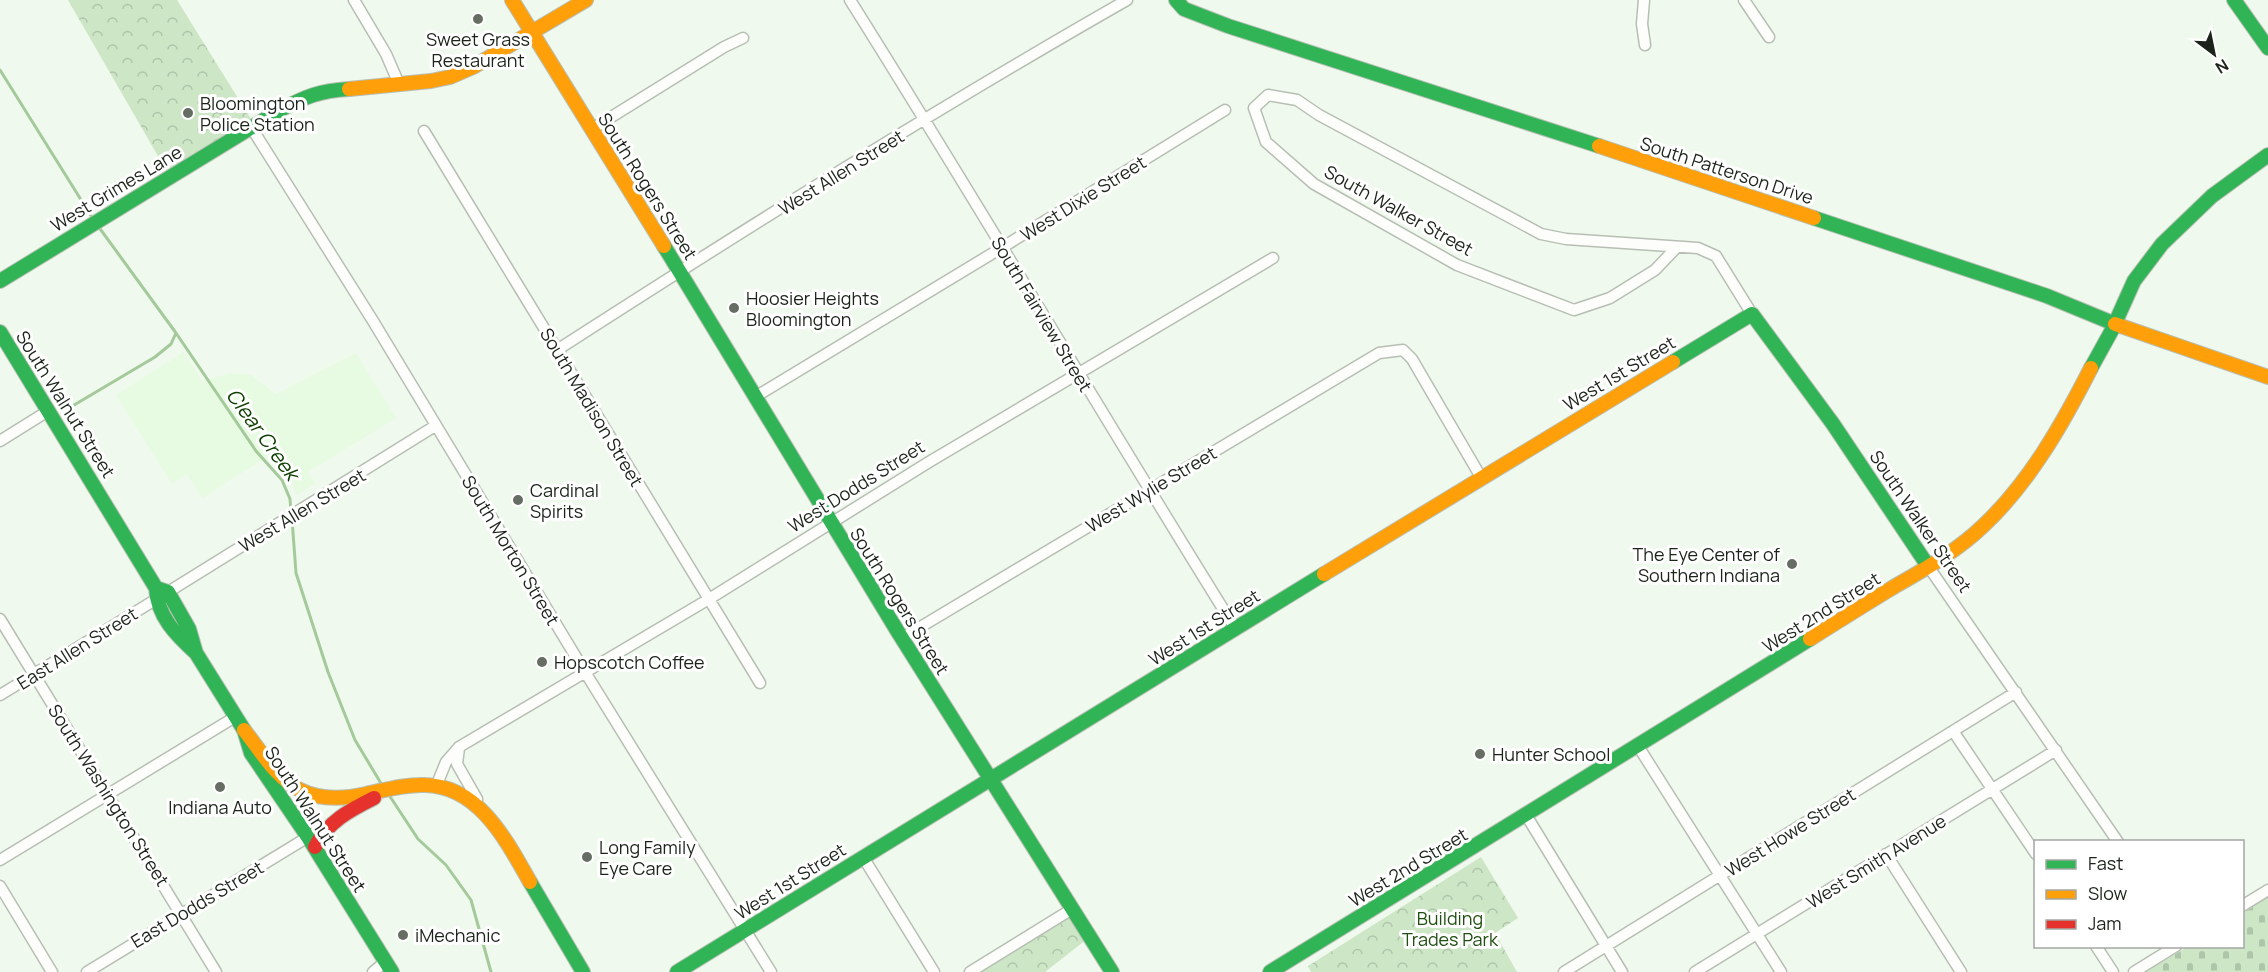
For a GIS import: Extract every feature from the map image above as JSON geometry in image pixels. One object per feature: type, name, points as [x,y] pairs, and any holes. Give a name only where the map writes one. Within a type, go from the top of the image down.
[{"type":"street","points":[[354,0],[386,54],[399,84]]},
{"type":"street","name":"South Rogers Street","points":[[512,0],[902,638],[1112,972]]},
{"type":"street","name":"West Grimes Lane","points":[[0,281],[251,127],[309,95],[324,91],[450,77],[473,67],[586,0]]},
{"type":"street","name":"South Fairview Street","points":[[850,0],[926,120],[1078,375],[1235,628]]},
{"type":"street","name":"West Allen Street","points":[[557,350],[679,271],[1053,42],[1127,0]]},
{"type":"street","name":"South Patterson Drive","points":[[1176,0],[1184,9],[1228,26],[1947,262],[2268,377]]},
{"type":"street","points":[[1644,0],[1642,24],[1645,45]]},
{"type":"street","points":[[1744,0],[1770,37]]},
{"type":"street","points":[[2234,0],[2268,48]]},
{"type":"street","points":[[592,129],[724,47],[743,38]]},
{"type":"street","name":"South Walker Street","points":[[1677,247],[1656,270],[1610,298],[1574,310],[1457,265],[1314,184],[1266,142],[1254,108],[1268,95],[1297,100],[1542,234],[1566,239],[1698,248],[1716,256],[1752,314],[1833,424],[2117,840]]},
{"type":"street","name":"West Dixie Street","points":[[755,397],[1003,248],[1225,110]]},
{"type":"street","name":"South Morton Street","points":[[251,127],[373,321],[585,672],[771,972]]},
{"type":"street","name":"South Madison Street","points":[[424,131],[760,683]]},
{"type":"street","name":"West 2nd Street","points":[[1270,972],[1954,550],[1984,526],[2008,498],[2052,437],[2115,324],[2133,283],[2162,244],[2196,208],[2228,182],[2268,155]]},
{"type":"street","name":"West Dodds Street","points":[[436,784],[446,762],[459,747],[1274,258]]},
{"type":"street","name":"West 1st Street","points":[[677,972],[990,778],[1003,774],[1235,628],[1752,314]]},
{"type":"street","name":"South Walnut Street","points":[[0,332],[160,593],[189,628],[196,653],[244,730],[251,753],[311,842],[389,967]]},
{"type":"street","name":"West Wylie Street","points":[[902,638],[1379,353],[1403,350],[1412,358],[1482,479]]},
{"type":"street","points":[[0,441],[48,411]]},
{"type":"street","name":"West Allen Street","points":[[160,593],[435,426]]},
{"type":"street","name":"East Allen Street","points":[[0,695],[160,593]]},
{"type":"street","name":"South Washington Street","points":[[0,619],[216,972]]},
{"type":"street","name":"West Howe Street","points":[[1564,972],[2016,692]]},
{"type":"street","points":[[0,860],[235,717]]},
{"type":"street","points":[[244,730],[285,779],[299,789],[314,795],[333,798],[365,799]]},
{"type":"street","points":[[1953,731],[2034,852]]},
{"type":"street","points":[[1638,746],[1781,972]]},
{"type":"street","points":[[459,747],[457,764],[583,972]]},
{"type":"street","name":"West Smith Avenue","points":[[1695,972],[2056,750]]},
{"type":"street","points":[[311,842],[313,830],[327,825],[365,799],[392,790],[436,784],[464,795],[487,815]]},
{"type":"street","points":[[1526,815],[1622,972]]},
{"type":"street","name":"East Dodds Street","points":[[87,972],[182,914],[311,842]]},
{"type":"street","points":[[1886,854],[1961,972]]},
{"type":"street","points":[[863,858],[934,972]]},
{"type":"street","points":[[0,886],[52,972]]},
{"type":"street","points":[[2244,905],[2268,890]]},
{"type":"street","points":[[970,972],[1072,909]]},
{"type":"street","points":[[2097,948],[2113,972]]},
{"type":"street","points":[[2134,972],[2173,948]]},
{"type":"street","points":[[372,972],[389,967]]},
{"type":"shaded area","points":[[184,352],[202,381],[231,373],[251,375],[276,394],[356,353],[396,418],[308,472],[315,484],[297,495],[272,454],[202,498],[187,474],[172,484],[116,395]]},
{"type":"green space","points":[[68,0],[177,0],[251,119],[166,170]]},
{"type":"green space","name":"Building Trades Park","points":[[1481,857],[1518,918],[1495,933],[1517,972],[1311,972],[1308,966]]},
{"type":"green space","points":[[2268,897],[2268,972],[2146,972],[2185,948],[2244,948],[2244,912]]},
{"type":"green space","points":[[1069,910],[1087,939],[1045,972],[969,972]]},
{"type":"waterway","name":"Clear Creek","points":[[0,70],[93,219]]},
{"type":"waterway","name":"Clear Creek","points":[[98,226],[176,333],[256,451],[282,480],[290,499],[291,512]]},
{"type":"waterway","points":[[64,411],[155,357],[171,344],[176,333]]},
{"type":"waterway","name":"Clear Creek","points":[[292,519],[296,573],[328,672],[355,740],[382,785]]},
{"type":"waterway","name":"Clear Creek","points":[[389,795],[418,839],[446,865],[471,900],[491,972]]},
{"type":"traffic: fast","points":[[1176,0],[1184,9],[1228,26],[1599,146]]},
{"type":"traffic: fast","points":[[2234,0],[2268,48]]},
{"type":"traffic: fast","points":[[0,281],[280,110],[313,95],[349,89]]},
{"type":"traffic: fast","points":[[2091,368],[2112,330],[2134,281],[2162,244],[2212,196],[2268,155]]},
{"type":"traffic: fast","points":[[1814,218],[2047,296],[2115,324]]},
{"type":"traffic: fast","points":[[664,246],[898,632],[1112,972]]},
{"type":"traffic: fast","points":[[1673,362],[1752,314],[1833,424],[1928,566]]},
{"type":"traffic: fast","points":[[0,332],[156,588],[164,616],[181,639],[196,653]]},
{"type":"traffic: fast","points":[[677,972],[1324,574]]},
{"type":"traffic: fast","points":[[156,588],[168,592],[189,629],[196,653],[244,730],[251,753],[308,837],[392,972]]},
{"type":"traffic: fast","points":[[1270,972],[1810,639]]},
{"type":"traffic: fast","points":[[530,882],[583,972]]},
{"type":"traffic: slow","points":[[512,0],[664,246]]},
{"type":"traffic: slow","points":[[349,89],[450,77],[473,67],[586,0]]},
{"type":"traffic: slow","points":[[1599,146],[1814,218]]},
{"type":"traffic: slow","points":[[2115,324],[2268,377]]},
{"type":"traffic: slow","points":[[1324,574],[1673,362]]},
{"type":"traffic: slow","points":[[1810,639],[1939,560],[1983,526],[2030,472],[2068,411],[2091,368]]},
{"type":"traffic: slow","points":[[244,730],[283,778],[291,785],[308,793],[341,798],[403,786],[425,785],[444,788],[461,795],[489,818],[511,849],[530,882]]},
{"type":"traffic: jam","points":[[315,847],[326,830],[333,824],[348,812],[374,798]]},
{"type":"place","name":"Sweet Grass Restaurant","points":[[478,19]]},
{"type":"place","name":"Bloomington Police Station","points":[[188,113]]},
{"type":"place","name":"Hoosier Heights Bloomington","points":[[734,308]]},
{"type":"place","name":"Cardinal Spirits","points":[[518,500]]},
{"type":"place","name":"The Eye Center of Southern Indiana","points":[[1792,564]]},
{"type":"place","name":"Hopscotch Coffee","points":[[542,662]]},
{"type":"place","name":"Hunter School","points":[[1480,754]]},
{"type":"place","name":"Indiana Auto","points":[[220,787]]},
{"type":"place","name":"Long Family Eye Care","points":[[587,857]]},
{"type":"place","name":"iMechanic","points":[[403,935]]}]
